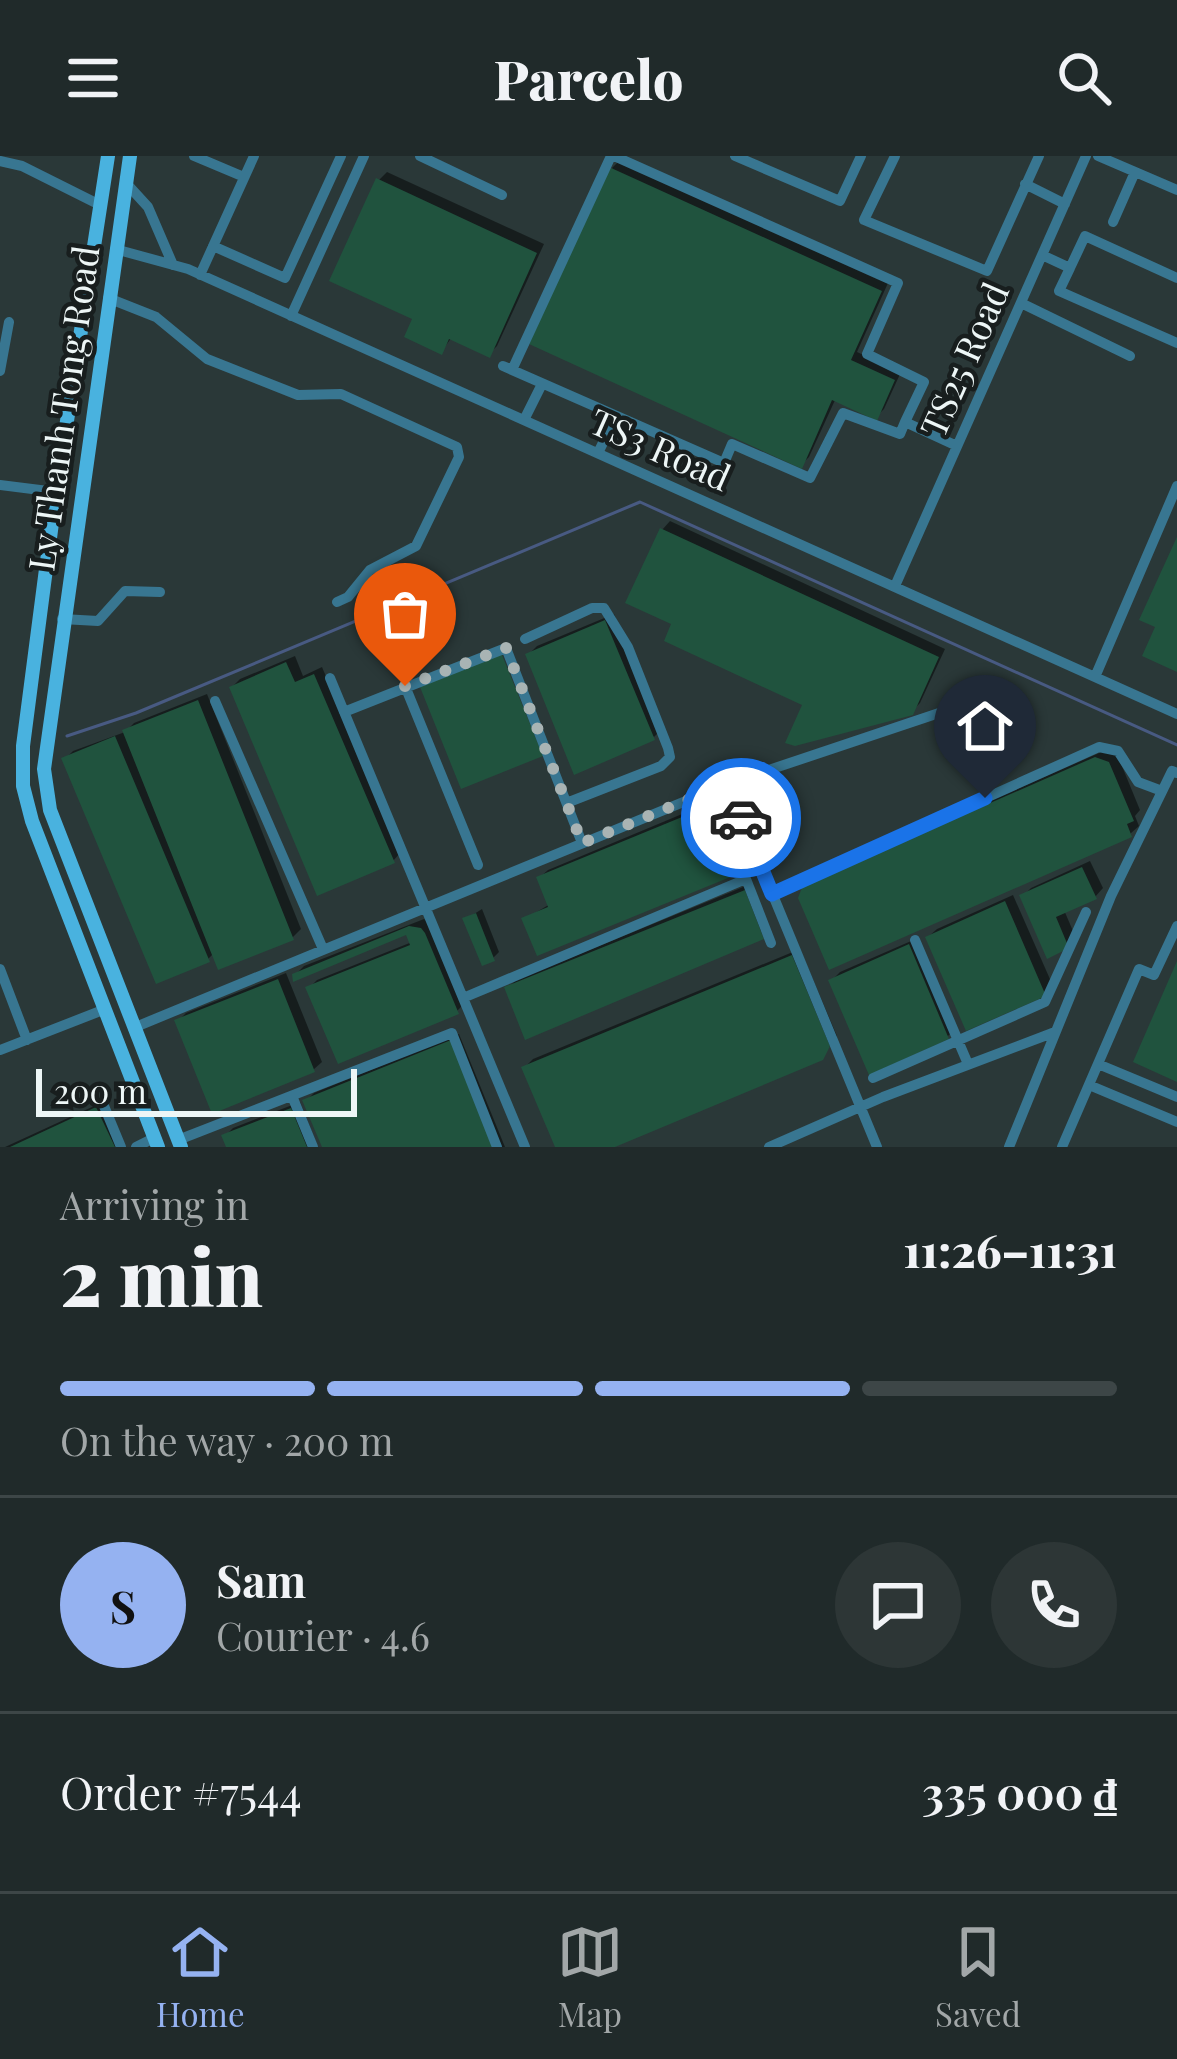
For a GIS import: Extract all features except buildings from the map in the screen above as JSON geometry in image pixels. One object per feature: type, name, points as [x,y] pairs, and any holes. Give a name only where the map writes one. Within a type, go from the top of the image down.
[{"type":"main road","name":"Ly Thanh Tong Road","points":[[108,156],[56,493],[23,746],[23,786],[32,821],[156,1143]]},
{"type":"main road","name":"Ly Thanh Tong Road","points":[[130,156],[44,769],[47,800],[180,1144]]},
{"type":"main road","points":[[94,245],[116,249]]},
{"type":"main road","points":[[40,627],[62,624]]},
{"type":"main road","points":[[114,1036],[133,1028]]},
{"type":"street","points":[[194,156],[244,177]]},
{"type":"street","points":[[200,274],[254,156]]},
{"type":"street","points":[[213,246],[285,278],[341,156]]},
{"type":"street","points":[[291,316],[364,156]]},
{"type":"street","points":[[420,156],[502,195]]},
{"type":"street","points":[[612,156],[898,283],[867,354],[924,382],[900,434],[843,413],[810,478],[732,444],[724,464],[507,368],[612,156]]},
{"type":"street","points":[[735,156],[840,201],[861,156]]},
{"type":"street","points":[[895,156],[864,220],[987,271],[1040,156]]},
{"type":"street","name":"TS25 Road","points":[[895,586],[1086,156]]},
{"type":"street","points":[[1098,156],[1177,190]]},
{"type":"street","points":[[0,161],[22,166],[100,205]]},
{"type":"street","points":[[1113,222],[1136,172]]},
{"type":"street","points":[[126,183],[148,207],[173,265]]},
{"type":"street","points":[[1025,184],[1064,204]]},
{"type":"street","points":[[1177,278],[1085,236],[1059,291],[1177,343]]},
{"type":"street","name":"TS3 Road","points":[[116,249],[200,274],[1177,714]]},
{"type":"street","points":[[1042,255],[1070,268]]},
{"type":"street","points":[[108,298],[156,317],[207,359],[298,395],[340,394],[457,447],[459,457],[416,546],[370,570],[348,597],[337,602]]},
{"type":"street","points":[[1021,303],[1130,356]]},
{"type":"street","points":[[0,371],[6,331],[25,335]]},
{"type":"street","points":[[524,420],[542,384]]},
{"type":"street","points":[[598,453],[616,416]]},
{"type":"street","points":[[905,422],[957,446]]},
{"type":"street","points":[[0,485],[56,493]]},
{"type":"street","points":[[1095,677],[1177,486]]},
{"type":"street","points":[[62,624],[100,620],[124,591],[160,592]]},
{"type":"street","points":[[525,639],[592,608],[604,608],[628,647],[668,748],[670,757],[661,766],[569,802]]},
{"type":"street","points":[[344,712],[506,648],[582,843]]},
{"type":"street","points":[[330,678],[525,1147]]},
{"type":"street","points":[[405,686],[478,865]]},
{"type":"street","points":[[215,701],[323,949]]},
{"type":"street","points":[[133,1028],[727,784],[942,712]]},
{"type":"street","points":[[772,894],[1099,747],[1118,751],[1138,782],[1162,791]]},
{"type":"street","points":[[1009,1147],[1111,896],[1172,771],[1177,773]]},
{"type":"street","points":[[727,784],[877,1147]]},
{"type":"street","points":[[463,998],[746,879],[771,943]]},
{"type":"street","points":[[873,1078],[1045,1003],[1086,912]]},
{"type":"street","points":[[1062,1147],[1139,969],[1154,975],[1177,926]]},
{"type":"street","points":[[915,940],[968,1064]]},
{"type":"street","points":[[0,970],[27,1040]]},
{"type":"street","points":[[0,1050],[103,1010]]},
{"type":"street","points":[[769,1147],[1055,1032]]},
{"type":"street","points":[[180,1144],[452,1033],[497,1147]]},
{"type":"street","points":[[1098,1064],[1177,1096]]},
{"type":"street","points":[[1089,1085],[1177,1122]]},
{"type":"street","points":[[292,1096],[313,1147]]},
{"type":"street","points":[[104,1106],[122,1147]]},
{"type":"street","points":[[136,1147],[156,1143]]},
{"type":"waterway","points":[[67,736],[136,713],[640,502],[1177,745]]},
{"type":"way so far","points":[[405,686],[502,647],[509,650],[582,843],[727,784],[741,818]]},
{"type":"route","points":[[741,818],[772,894],[985,798]]}]
